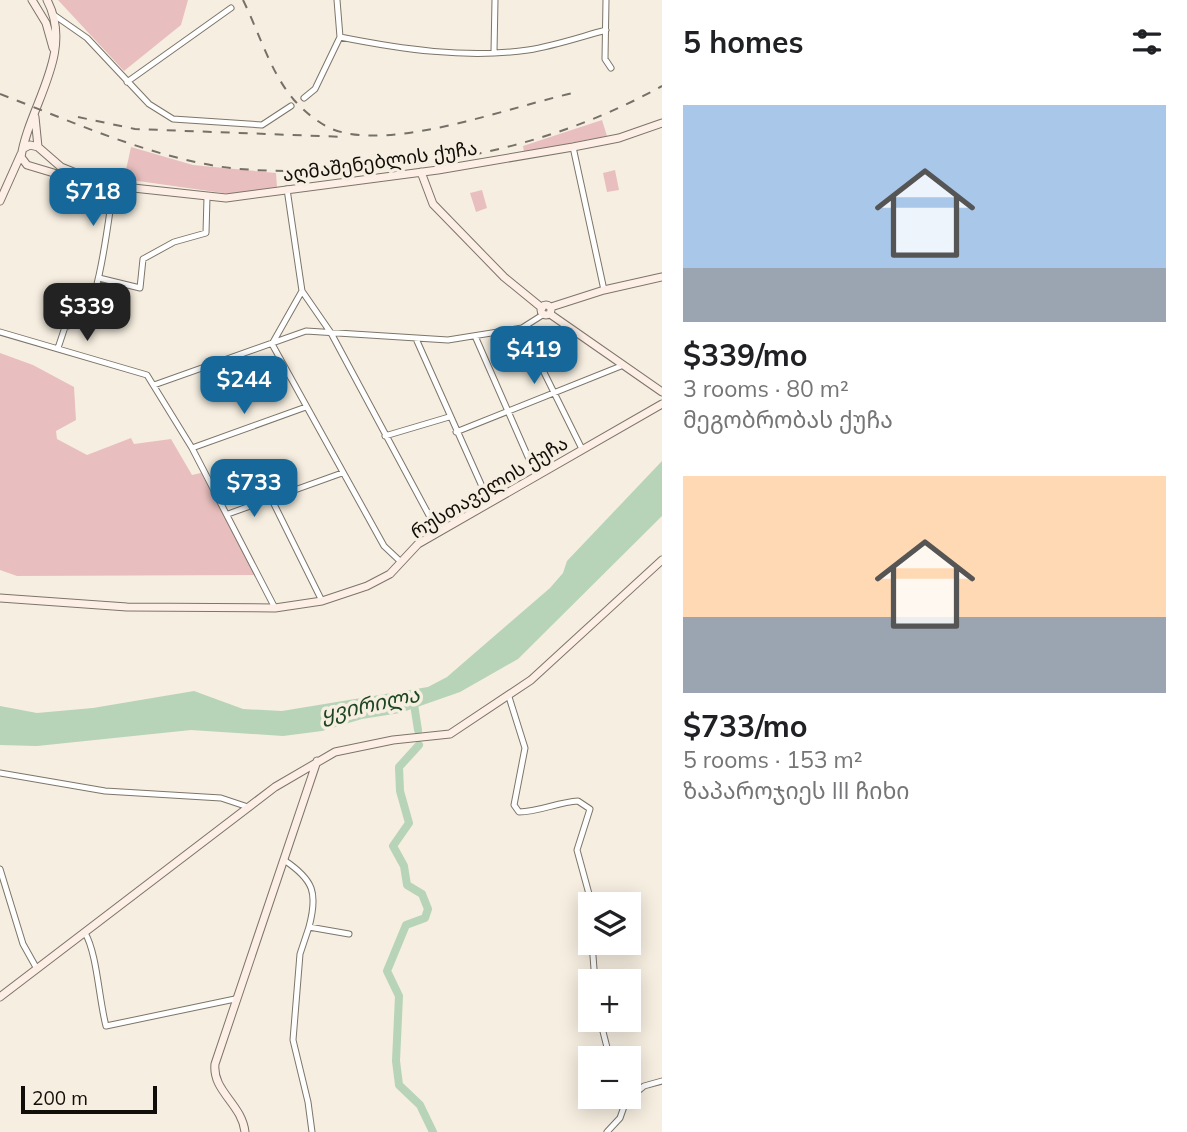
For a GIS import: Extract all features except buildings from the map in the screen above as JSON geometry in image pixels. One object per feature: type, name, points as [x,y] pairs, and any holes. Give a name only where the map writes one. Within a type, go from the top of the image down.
[{"type":"street","points":[[32,0],[46,23],[54,52]]},
{"type":"street","points":[[0,201],[22,151],[54,52],[57,38],[54,15],[47,0]]},
{"type":"street","points":[[303,98],[315,89],[340,37],[337,0]]},
{"type":"street","points":[[494,52],[495,0]]},
{"type":"street","points":[[606,0],[605,59],[611,68]]},
{"type":"street","points":[[127,82],[231,8]]},
{"type":"street","points":[[54,15],[87,38],[158,111],[181,121],[261,125],[291,106]]},
{"type":"street","points":[[340,37],[382,46],[494,52],[532,49],[606,30]]},
{"type":"street","points":[[10,177],[40,162],[35,112]]},
{"type":"street","name":"აღმაშენებლის ქუჩა","points":[[30,166],[87,183],[99,182],[206,197],[244,196],[421,172],[573,147],[619,138],[662,122]]},
{"type":"street","points":[[22,151],[30,145],[40,150]]},
{"type":"street","points":[[573,147],[604,290]]},
{"type":"street","name":"აღმაშენებლის ქუჩა","points":[[40,150],[56,164],[99,182]]},
{"type":"street","points":[[22,151],[23,162],[30,166]]},
{"type":"street","points":[[48,173],[48,167],[56,164]]},
{"type":"street","points":[[421,172],[433,204],[504,277],[621,366],[662,392]]},
{"type":"street","points":[[58,348],[65,327],[79,323],[89,312],[99,278],[114,184]]},
{"type":"street","points":[[287,189],[302,291],[331,333],[438,532]]},
{"type":"street","points":[[99,278],[140,288],[143,259],[174,242],[205,233],[206,197]]},
{"type":"street","points":[[154,384],[306,331],[417,341],[523,328],[546,311],[604,290],[662,277]]},
{"type":"street","points":[[272,344],[302,291]]},
{"type":"street","points":[[523,328],[552,393],[582,449]]},
{"type":"street","points":[[0,332],[147,375],[228,514],[275,608]]},
{"type":"street","points":[[475,336],[536,475]]},
{"type":"street","points":[[417,341],[489,502]]},
{"type":"street","points":[[272,344],[384,547],[401,562]]},
{"type":"street","points":[[456,432],[621,366]]},
{"type":"street","name":"რუსთაველის ქუჩა","points":[[0,598],[127,607],[275,608],[322,601],[367,586],[390,574],[418,544],[662,404]]},
{"type":"street","points":[[192,449],[306,407]]},
{"type":"street","points":[[385,436],[449,417]]},
{"type":"street","points":[[228,514],[342,473]]},
{"type":"street","points":[[271,498],[322,601]]},
{"type":"street","points":[[0,997],[248,807],[317,761],[335,752],[393,740],[450,734],[509,697],[662,560]]},
{"type":"street","points":[[509,697],[525,748],[513,805],[519,812],[526,812],[552,804],[578,801],[590,809],[577,850],[588,892]]},
{"type":"street","points":[[245,1132],[242,1115],[215,1081],[214,1075],[235,999],[317,761]]},
{"type":"street","points":[[0,773],[104,791],[221,798],[248,807]]},
{"type":"street","points":[[284,860],[311,884],[315,898],[309,927],[301,944],[293,1031],[312,1132]]},
{"type":"street","points":[[0,869],[23,944],[37,970]]},
{"type":"street","points":[[309,927],[349,934]]},
{"type":"street","points":[[85,933],[91,943],[96,985],[106,1026],[235,999]]},
{"type":"street","points":[[641,1088],[662,1081]]},
{"type":"street","points":[[607,1132],[620,1118],[622,1109]]},
{"type":"shaded area","points":[[58,0],[188,0],[181,25],[124,71]]},
{"type":"shaded area","points":[[602,120],[607,136],[524,152],[523,146]]},
{"type":"shaded area","points":[[131,147],[193,165],[276,173],[277,187],[230,194],[124,179]]},
{"type":"shaded area","points":[[615,170],[619,190],[607,192],[603,173]]},
{"type":"shaded area","points":[[482,190],[487,208],[476,212],[470,193]]},
{"type":"shaded area","points":[[0,353],[33,365],[74,387],[76,420],[56,431],[57,439],[87,455],[131,438],[134,444],[171,439],[192,475],[201,473],[256,575],[17,576],[0,570]]},
{"type":"water","name":"ყვირილა","points":[[662,461],[662,516],[518,659],[460,692],[400,713],[362,719],[322,731],[283,736],[191,730],[37,746],[0,745],[0,706],[37,713],[93,708],[194,691],[243,709],[282,711],[428,687],[447,677],[550,588],[563,573],[567,561]]},
{"type":"waterway","points":[[413,698],[418,730]]},
{"type":"waterway","points":[[419,745],[399,767],[400,791],[409,823],[393,846],[404,866],[407,885],[422,894],[428,909],[425,918],[406,925],[387,971],[399,996],[396,1061],[399,1085],[420,1105],[433,1132]]},
{"type":"railway","points":[[243,0],[286,89],[307,112],[332,129],[357,135],[419,131],[578,92]]},
{"type":"railway","points":[[0,94],[106,135],[188,160],[239,169],[311,171],[403,166],[492,151],[579,124],[662,86]]},
{"type":"railway","points":[[78,117],[135,129],[346,137]]}]
